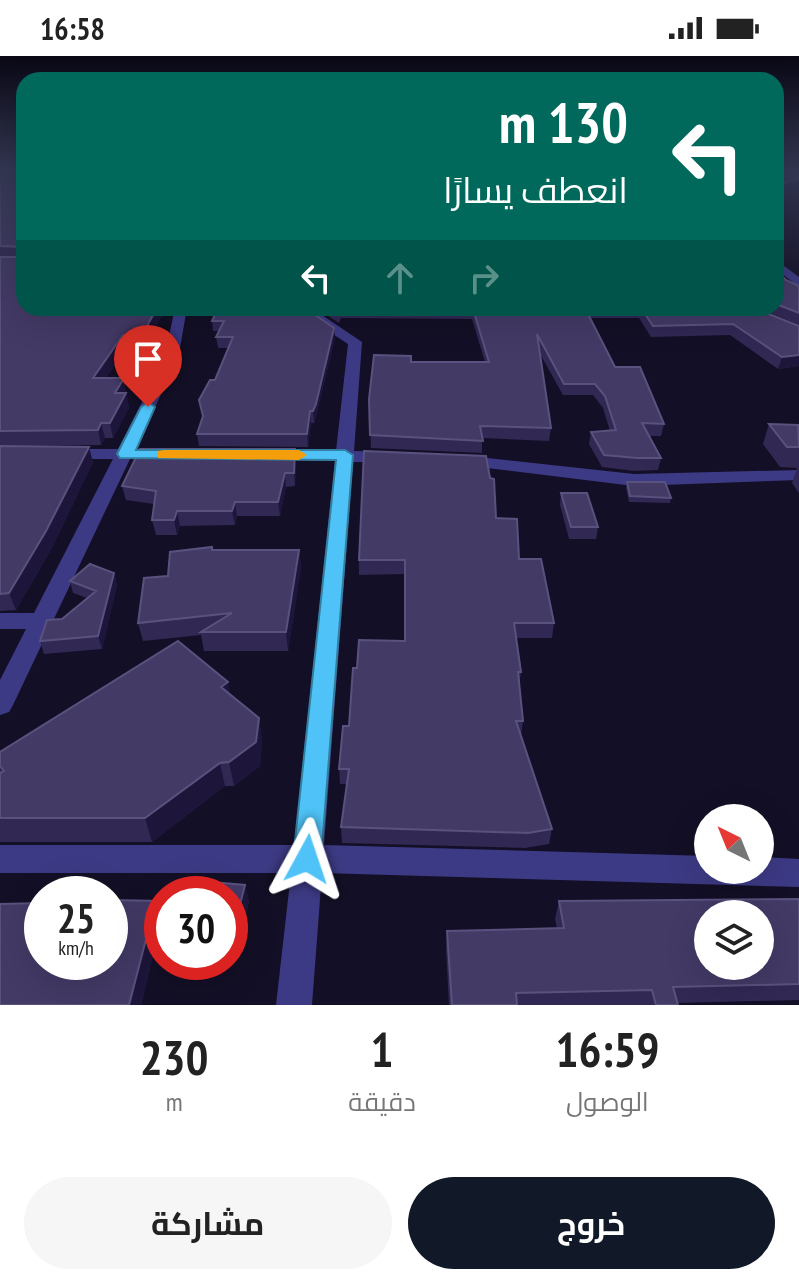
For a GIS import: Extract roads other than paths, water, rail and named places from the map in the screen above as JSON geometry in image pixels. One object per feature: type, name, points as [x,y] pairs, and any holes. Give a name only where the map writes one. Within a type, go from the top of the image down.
[{"type":"street","points":[[0,705],[171,359],[179,316]]},
{"type":"street","points":[[294,1005],[355,342],[315,316]]},
{"type":"street","points":[[47,453],[188,455]]},
{"type":"street","points":[[251,455],[405,457]]},
{"type":"street","points":[[435,459],[532,466],[600,478],[634,480],[799,475]]},
{"type":"street","points":[[0,621],[43,621]]},
{"type":"street","points":[[0,859],[307,859],[799,873]]}]
